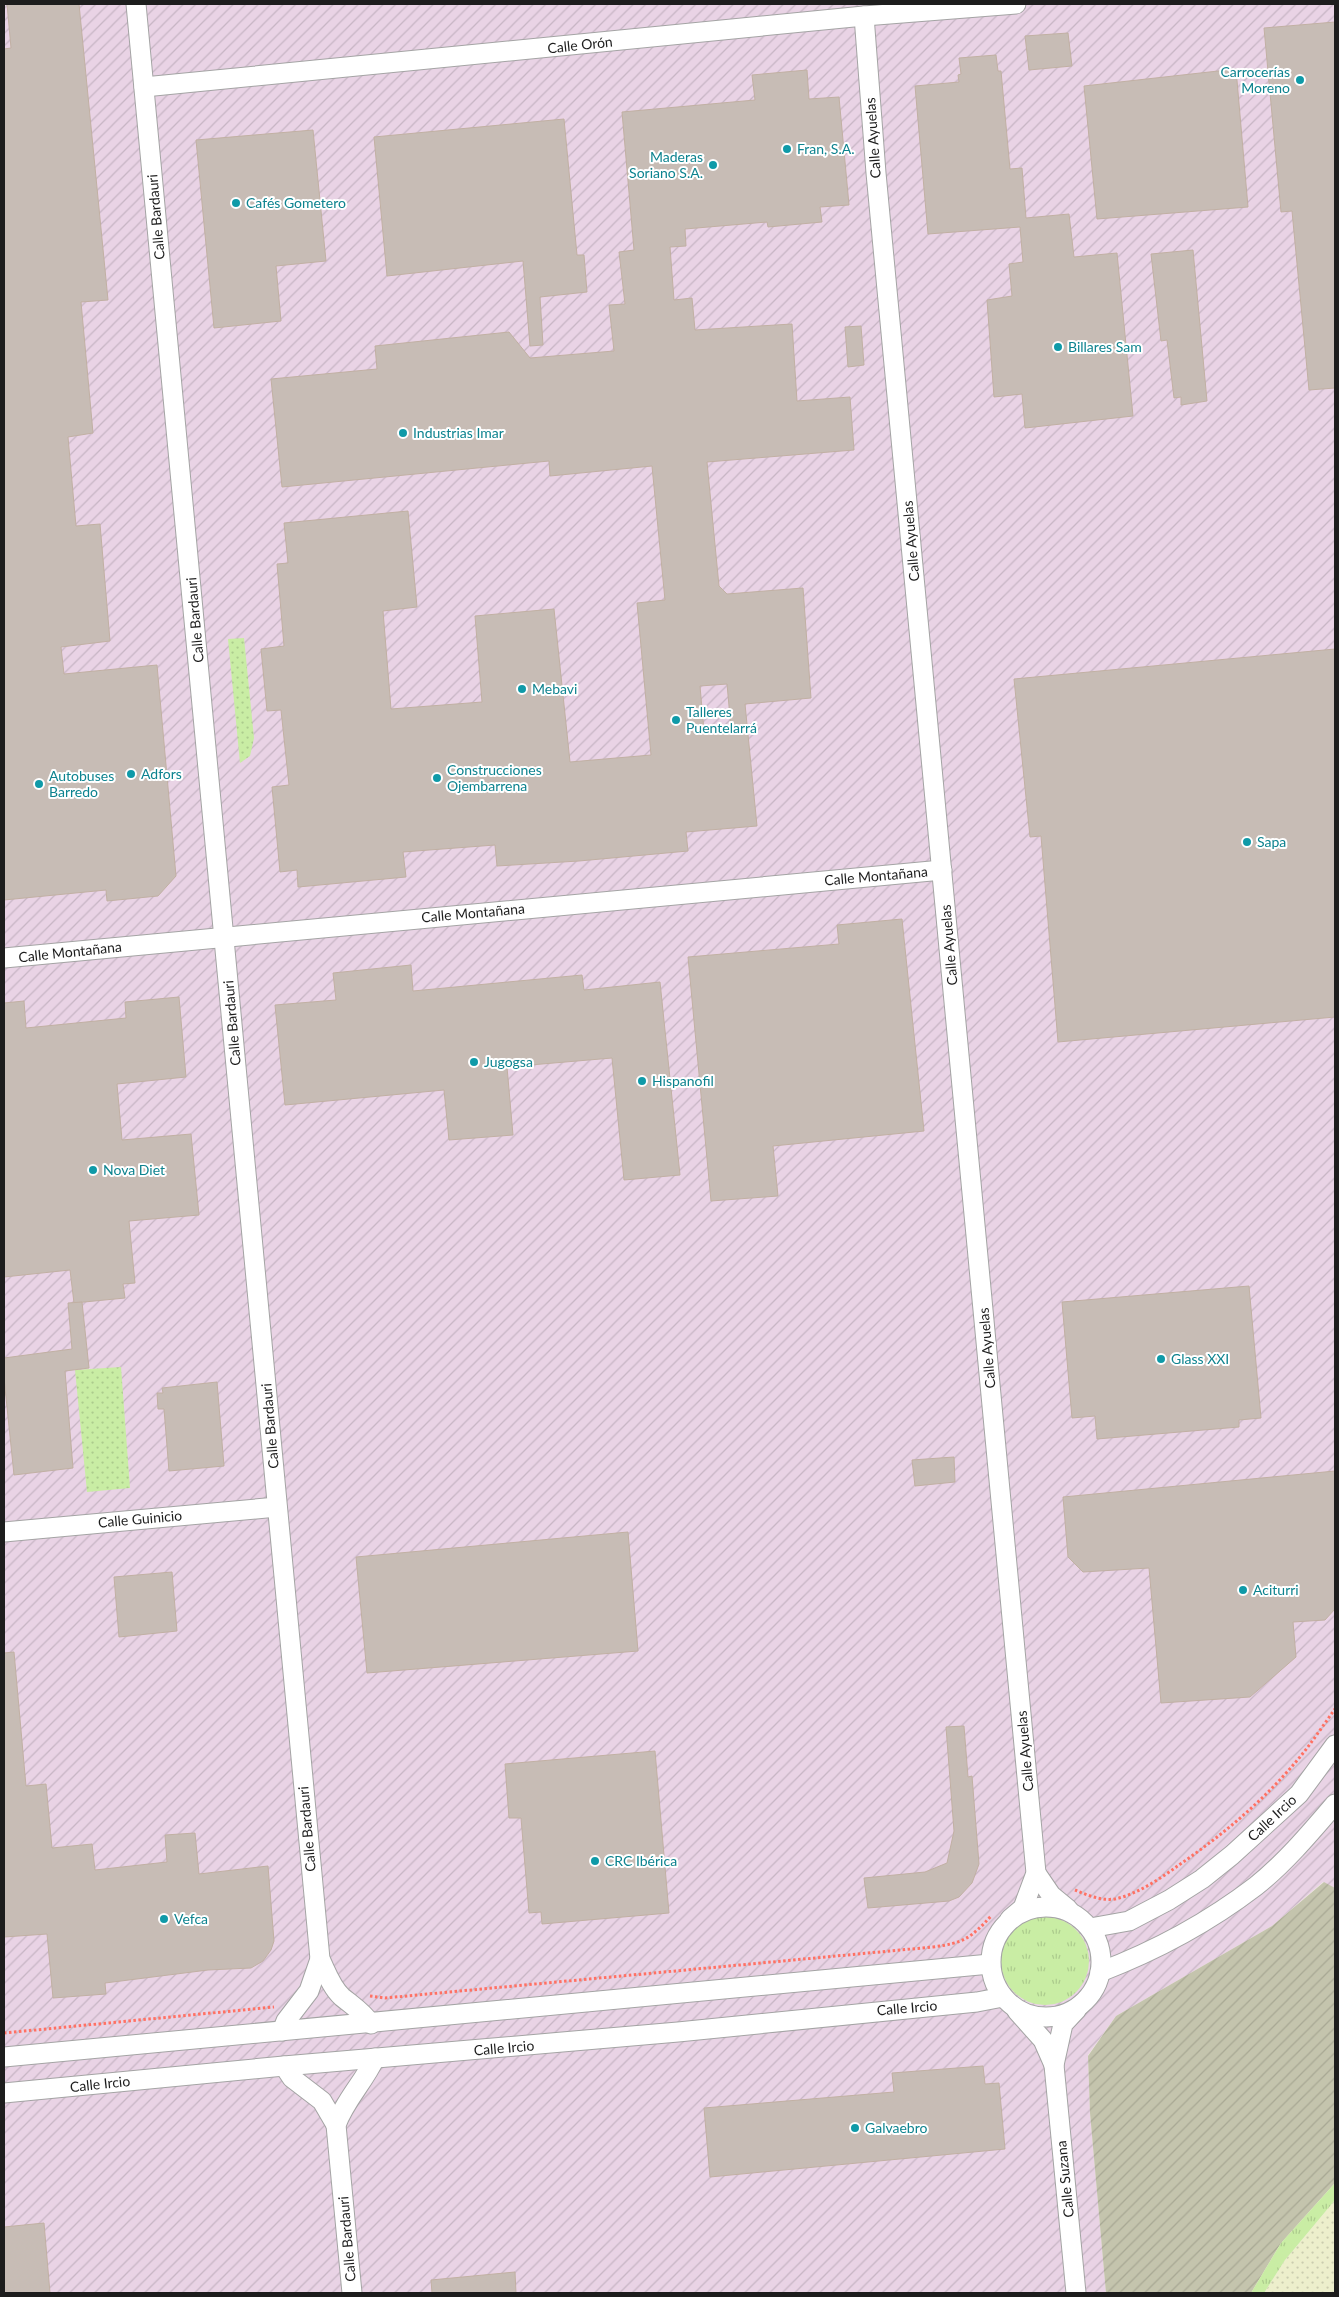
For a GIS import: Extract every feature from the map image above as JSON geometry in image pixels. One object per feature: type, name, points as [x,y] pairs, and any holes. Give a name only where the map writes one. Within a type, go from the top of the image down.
[{"type":"street","name":"Calle Bardauri","points":[[136,4],[320,1959],[332,1984],[340,1995],[364,2013],[371,2024]]},
{"type":"street","name":"Calle Orón","points":[[144,87],[864,16],[1016,4]]},
{"type":"street","name":"Calle Ayuelas","points":[[864,16],[876,173],[1036,1873],[1023,1908],[1002,1916]]},
{"type":"street","name":"Calle Montañana","points":[[4,958],[942,870]]},
{"type":"street","name":"Calle Guinicio","points":[[4,1532],[277,1507]]},
{"type":"street","name":"Calle Ircio","points":[[1090,1928],[1129,1922],[1202,1879],[1232,1855],[1298,1794],[1335,1745]]},
{"type":"street","points":[[1100,1972],[1157,1948],[1211,1916],[1256,1885],[1288,1855],[1335,1805]]},
{"type":"street","name":"Calle Ayuelas","points":[[1036,1873],[1051,1895],[1072,1913]]},
{"type":"street","points":[[1040,1907],[1060,1908],[1072,1913],[1090,1928],[1098,1942],[1101,1957],[1100,1972],[1093,1990],[1081,2005],[1065,2014],[1048,2017],[1030,2015],[1009,2003],[994,1982],[990,1964],[992,1947],[999,1931],[1002,1916],[1040,1907]]},
{"type":"street","name":"Calle Bardauri","points":[[282,2031],[286,2021],[309,1991],[320,1959]]},
{"type":"street","points":[[4,2057],[371,2024],[990,1964]]},
{"type":"street","name":"Calle Ircio","points":[[4,2093],[284,2066],[678,2032],[977,2002],[1009,2003]]},
{"type":"street","name":"Calle Suzana","points":[[1009,2003],[1043,2040],[1054,2065]]},
{"type":"street","name":"Calle Suzana","points":[[1076,2293],[1054,2065],[1063,2024],[1081,2005]]},
{"type":"street","name":"Calle Bardauri","points":[[336,2125],[342,2108],[369,2072],[375,2058]]},
{"type":"street","name":"Calle Bardauri","points":[[284,2066],[292,2078],[322,2101],[336,2125],[352,2293]]},
{"type":"path","points":[[1068,1886],[1095,1898],[1115,1899],[1168,1873],[1226,1831],[1269,1791],[1294,1764],[1335,1709]]},
{"type":"path","points":[[368,1995],[385,1998],[933,1947],[966,1940],[978,1930],[1002,1916]]},
{"type":"path","points":[[4,2033],[257,2010],[277,2006]]},
{"type":"shaded area","points":[[4,4],[1335,4],[1335,1888],[1323,1882],[1272,1926],[1116,2016],[1088,2055],[1090,2113],[1106,2293],[4,2293]]},
{"type":"shaded area","points":[[1324,1882],[1335,1888],[1335,2183],[1281,2243],[1251,2293],[1106,2293],[1090,2113],[1088,2056],[1116,2016],[1272,1926]]},
{"type":"shaded area","points":[[1335,2200],[1335,2293],[1264,2293],[1285,2260]]},
{"type":"green space","points":[[244,638],[254,738],[250,756],[240,763],[228,639]]},
{"type":"green space","points":[[121,1367],[130,1488],[87,1492],[75,1370]]},
{"type":"green space","points":[[1036,1917],[1054,1917],[1070,1924],[1082,1936],[1089,1952],[1089,1970],[1082,1986],[1070,1998],[1054,2005],[1036,2005],[1020,1998],[1008,1986],[1001,1970],[1001,1952],[1008,1936],[1020,1924]]},
{"type":"green space","points":[[1335,2183],[1335,2200],[1285,2260],[1264,2293],[1251,2293],[1281,2243]]},
{"type":"building","points":[[7,4],[79,4],[108,300],[81,302],[93,433],[68,437],[76,526],[100,524],[110,641],[61,647],[64,674],[157,665],[176,876],[158,896],[107,901],[106,890],[4,900],[4,49],[11,48]]},
{"type":"building","name":"Carrocerías Moreno","points":[[1335,22],[1335,388],[1309,390],[1292,211],[1281,212],[1264,28]]},
{"type":"building","points":[[1068,33],[1072,66],[1029,70],[1025,36]]},
{"type":"building","points":[[996,55],[998,71],[1001,71],[1010,169],[1022,168],[1026,218],[1069,214],[1074,257],[1117,253],[1133,416],[1025,428],[1022,394],[994,397],[987,300],[1012,296],[1009,264],[1023,262],[1020,227],[928,234],[915,86],[959,82],[958,75],[961,74],[959,58]]},
{"type":"building","points":[[1236,69],[1248,207],[1097,219],[1084,86]]},
{"type":"building","points":[[807,70],[809,99],[839,97],[849,205],[820,207],[822,222],[768,227],[767,222],[685,229],[686,246],[670,247],[674,300],[692,298],[695,330],[792,324],[797,401],[850,397],[854,450],[707,462],[719,586],[727,594],[803,588],[811,698],[745,704],[757,826],[686,832],[688,851],[579,861],[497,866],[495,845],[403,852],[406,877],[298,887],[297,870],[280,872],[272,787],[289,785],[281,710],[267,711],[261,649],[284,646],[277,564],[288,563],[284,523],[408,511],[417,607],[383,611],[391,709],[482,702],[475,616],[554,609],[570,762],[651,755],[637,603],[665,600],[652,466],[550,476],[549,461],[282,487],[271,379],[377,369],[375,346],[509,332],[530,358],[614,351],[609,305],[625,304],[619,252],[634,250],[622,112],[755,100],[752,75]],"holes":[[[727,684],[731,728],[704,731],[700,686]]]},
{"type":"building","points":[[564,119],[577,255],[584,255],[587,292],[540,297],[543,345],[530,346],[523,261],[387,276],[374,137]]},
{"type":"building","name":"Cafés Gometero","points":[[313,130],[326,261],[276,266],[281,321],[214,328],[196,140]]},
{"type":"building","points":[[1193,250],[1207,401],[1181,405],[1181,397],[1174,398],[1167,340],[1161,341],[1151,254]]},
{"type":"building","points":[[861,326],[864,365],[848,367],[845,327]]},
{"type":"building","name":"Sapa","points":[[1335,649],[1335,1017],[1058,1042],[1041,836],[1030,837],[1014,679]]},
{"type":"building","points":[[902,919],[924,1131],[773,1146],[778,1196],[711,1201],[688,957],[839,944],[837,925]]},
{"type":"building","points":[[411,965],[413,991],[582,975],[584,990],[660,982],[680,1175],[624,1180],[612,1058],[507,1067],[513,1135],[449,1140],[444,1090],[285,1105],[275,1005],[336,1000],[333,973]]},
{"type":"building","points":[[179,997],[186,1077],[117,1084],[122,1140],[191,1134],[199,1215],[129,1221],[135,1283],[123,1284],[125,1298],[74,1303],[70,1270],[4,1277],[4,1003],[24,1001],[26,1028],[126,1018],[125,1002]]},
{"type":"building","name":"Glass XXI","points":[[1249,1286],[1261,1418],[1239,1420],[1239,1427],[1097,1439],[1095,1416],[1072,1418],[1062,1302]]},
{"type":"building","points":[[82,1302],[89,1368],[65,1371],[73,1468],[14,1475],[4,1378],[4,1358],[72,1349],[68,1303]]},
{"type":"building","points":[[217,1382],[224,1466],[169,1471],[164,1409],[158,1409],[157,1393],[163,1393],[162,1388]]},
{"type":"building","points":[[954,1457],[955,1482],[915,1486],[912,1460]]},
{"type":"building","name":"Aciturri","points":[[1335,1471],[1335,1609],[1325,1620],[1293,1622],[1296,1657],[1250,1697],[1161,1703],[1149,1568],[1083,1572],[1068,1557],[1063,1497]]},
{"type":"building","points":[[628,1532],[638,1651],[367,1673],[356,1557]]},
{"type":"building","points":[[172,1572],[177,1631],[119,1637],[114,1577]]},
{"type":"building","points":[[14,1652],[26,1786],[46,1784],[52,1848],[92,1844],[95,1870],[167,1862],[165,1835],[195,1833],[199,1874],[268,1866],[274,1941],[271,1950],[263,1961],[251,1968],[208,1970],[105,1983],[106,1994],[53,1998],[47,1934],[4,1937],[4,1653]]},
{"type":"building","points":[[964,1726],[968,1777],[972,1776],[979,1864],[972,1883],[959,1897],[949,1901],[868,1908],[864,1878],[925,1872],[947,1863],[954,1831],[946,1727]]},
{"type":"building","name":"CRC Ibérica","points":[[655,1751],[669,1913],[542,1924],[541,1912],[529,1913],[521,1818],[509,1818],[505,1764]]},
{"type":"building","name":"Galvaebro","points":[[983,2066],[985,2084],[999,2083],[1005,2149],[710,2177],[704,2108],[894,2092],[892,2073]]},
{"type":"building","points":[[44,2223],[50,2293],[4,2293],[4,2227]]},
{"type":"building","points":[[515,2272],[516,2293],[432,2293],[431,2280]]},
{"type":"place","name":"Carrocerías Moreno","points":[[1300,80]]},
{"type":"place","name":"Fran, S.A.","points":[[787,149]]},
{"type":"place","name":"Maderas Soriano S.A.","points":[[713,165]]},
{"type":"place","name":"Cafés Gometero","points":[[236,203]]},
{"type":"place","name":"Billares Sam","points":[[1058,347]]},
{"type":"place","name":"Industrias Imar","points":[[403,433]]},
{"type":"place","name":"Mebavi","points":[[522,689]]},
{"type":"place","name":"Talleres Puentelarrá","points":[[676,720]]},
{"type":"place","name":"Adfors","points":[[131,774]]},
{"type":"place","name":"Construcciones Ojembarrena","points":[[437,778]]},
{"type":"place","name":"Autobuses Barredo","points":[[39,784]]},
{"type":"place","name":"Sapa","points":[[1247,842]]},
{"type":"place","name":"Jugogsa","points":[[474,1062]]},
{"type":"place","name":"Hispanofil","points":[[642,1081]]},
{"type":"place","name":"Nova Diet","points":[[93,1170]]},
{"type":"place","name":"Glass XXI","points":[[1161,1359]]},
{"type":"place","name":"Aciturri","points":[[1243,1590]]},
{"type":"place","name":"CRC Ibérica","points":[[595,1861]]},
{"type":"place","name":"Vefca","points":[[164,1919]]},
{"type":"place","name":"Galvaebro","points":[[855,2128]]}]
